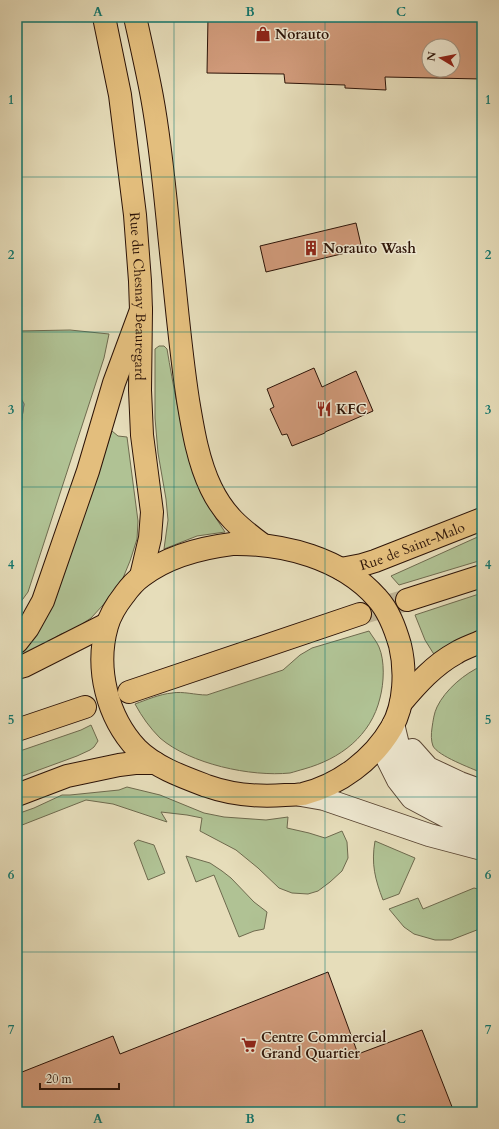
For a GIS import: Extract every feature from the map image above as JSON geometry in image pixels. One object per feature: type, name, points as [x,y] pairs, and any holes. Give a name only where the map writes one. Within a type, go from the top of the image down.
[{"type":"main road","name":"Rue du Chesnay Beauregard","points":[[104,17],[120,95],[135,215],[140,280],[140,390],[142,435],[152,512],[150,538],[141,576]]},
{"type":"main road","points":[[135,17],[153,105],[163,171],[184,370],[193,432],[200,460],[210,487],[219,504],[231,520],[263,545]]},
{"type":"main road","points":[[17,642],[28,628],[43,601],[88,471],[114,383],[141,310]]},
{"type":"main road","name":"Rue de Saint-Malo","points":[[341,569],[375,561],[482,519]]},
{"type":"main road","points":[[232,544],[263,545],[292,550],[320,559],[341,569],[364,585],[378,599],[391,619],[402,654],[403,675],[401,703],[393,725],[376,749],[346,775],[325,786],[301,795],[249,796],[230,793],[194,781],[155,763],[138,750],[124,734],[110,705],[103,676],[102,656],[107,624],[115,607],[130,586],[141,576],[169,560],[190,552],[232,544]]},
{"type":"main road","points":[[407,600],[482,576]]},
{"type":"main road","points":[[129,692],[360,614]]},
{"type":"main road","points":[[17,668],[24,666],[107,624]]},
{"type":"main road","points":[[401,703],[417,684],[433,669],[456,652],[482,641]]},
{"type":"main road","points":[[17,730],[85,707]]},
{"type":"main road","points":[[17,795],[67,776],[119,765],[155,763]]},
{"type":"street","points":[[393,725],[406,740],[415,754],[428,768],[460,783],[482,791]]},
{"type":"street","points":[[393,725],[399,748],[423,784],[454,800],[482,811]]},
{"type":"street","points":[[393,725],[388,760],[398,780],[412,798],[457,822],[482,830]]},
{"type":"street","points":[[301,795],[324,799],[429,835],[482,849]]},
{"type":"green space","points":[[70,330],[109,334],[104,358],[28,592],[17,607],[17,452],[24,404],[17,391],[17,331]]},
{"type":"green space","points":[[159,346],[164,346],[167,349],[183,430],[199,486],[211,510],[225,532],[197,536],[164,549],[168,520],[158,453],[155,418],[155,349]]},
{"type":"green space","points":[[112,431],[118,436],[127,437],[138,521],[137,539],[130,561],[123,578],[103,605],[91,618],[73,630],[61,634],[22,655],[23,650],[53,603]]},
{"type":"green space","points":[[482,535],[482,560],[399,585],[391,576]]},
{"type":"green space","points":[[482,593],[482,632],[435,656],[425,640],[415,615]]},
{"type":"green space","points":[[369,631],[379,647],[383,665],[382,686],[376,712],[361,735],[352,744],[330,759],[317,765],[290,773],[274,774],[240,771],[204,762],[187,755],[160,738],[146,722],[135,704],[158,696],[180,692],[207,695],[283,670],[300,655],[312,648]]},
{"type":"green space","points":[[482,666],[482,773],[441,754],[433,746],[431,735],[435,712],[445,694],[462,678]]},
{"type":"green space","points":[[91,725],[98,741],[90,750],[17,778],[17,752],[81,730]]},
{"type":"green space","points":[[127,787],[160,795],[204,813],[224,817],[266,820],[288,817],[287,828],[325,838],[342,831],[347,842],[348,858],[342,871],[318,891],[308,894],[292,893],[279,888],[236,850],[200,831],[202,818],[161,812],[167,822],[113,804],[86,800],[17,827],[17,814],[62,795],[119,790]]},
{"type":"green space","points":[[138,840],[154,845],[165,873],[148,880],[134,843]]},
{"type":"green space","points":[[375,841],[415,858],[399,894],[383,900],[374,871],[373,857]]},
{"type":"green space","points":[[186,856],[210,863],[231,878],[254,902],[267,912],[264,929],[239,937],[214,875],[196,882]]},
{"type":"green space","points":[[474,888],[482,890],[482,928],[451,940],[435,940],[414,934],[404,927],[389,909],[418,898],[423,909]]},
{"type":"water","points":[[17,391],[24,404],[17,452]]},
{"type":"building","points":[[208,17],[482,17],[482,79],[434,78],[461,78],[461,38],[421,38],[421,78],[385,77],[386,90],[345,88],[345,85],[285,83],[284,74],[207,73]]},
{"type":"building","name":"Norauto Wash","points":[[356,223],[362,249],[266,272],[260,246]]},
{"type":"building","name":"KFC","points":[[314,368],[322,387],[356,371],[373,411],[292,446],[287,434],[282,435],[270,409],[274,407],[267,389]]},
{"type":"building","name":"Centre Commercial Grand Quartier","points":[[328,972],[358,1054],[422,1030],[454,1112],[17,1112],[17,1074],[113,1036],[120,1054]]},
{"type":"tunnel","points":[[360,614],[407,600]]},
{"type":"place","name":"Norauto","points":[[263,34]]},
{"type":"place","name":"Norauto Wash","points":[[311,248]]},
{"type":"place","name":"KFC","points":[[324,409]]},
{"type":"place","name":"Centre Commercial Grand Quartier","points":[[249,1045]]}]
